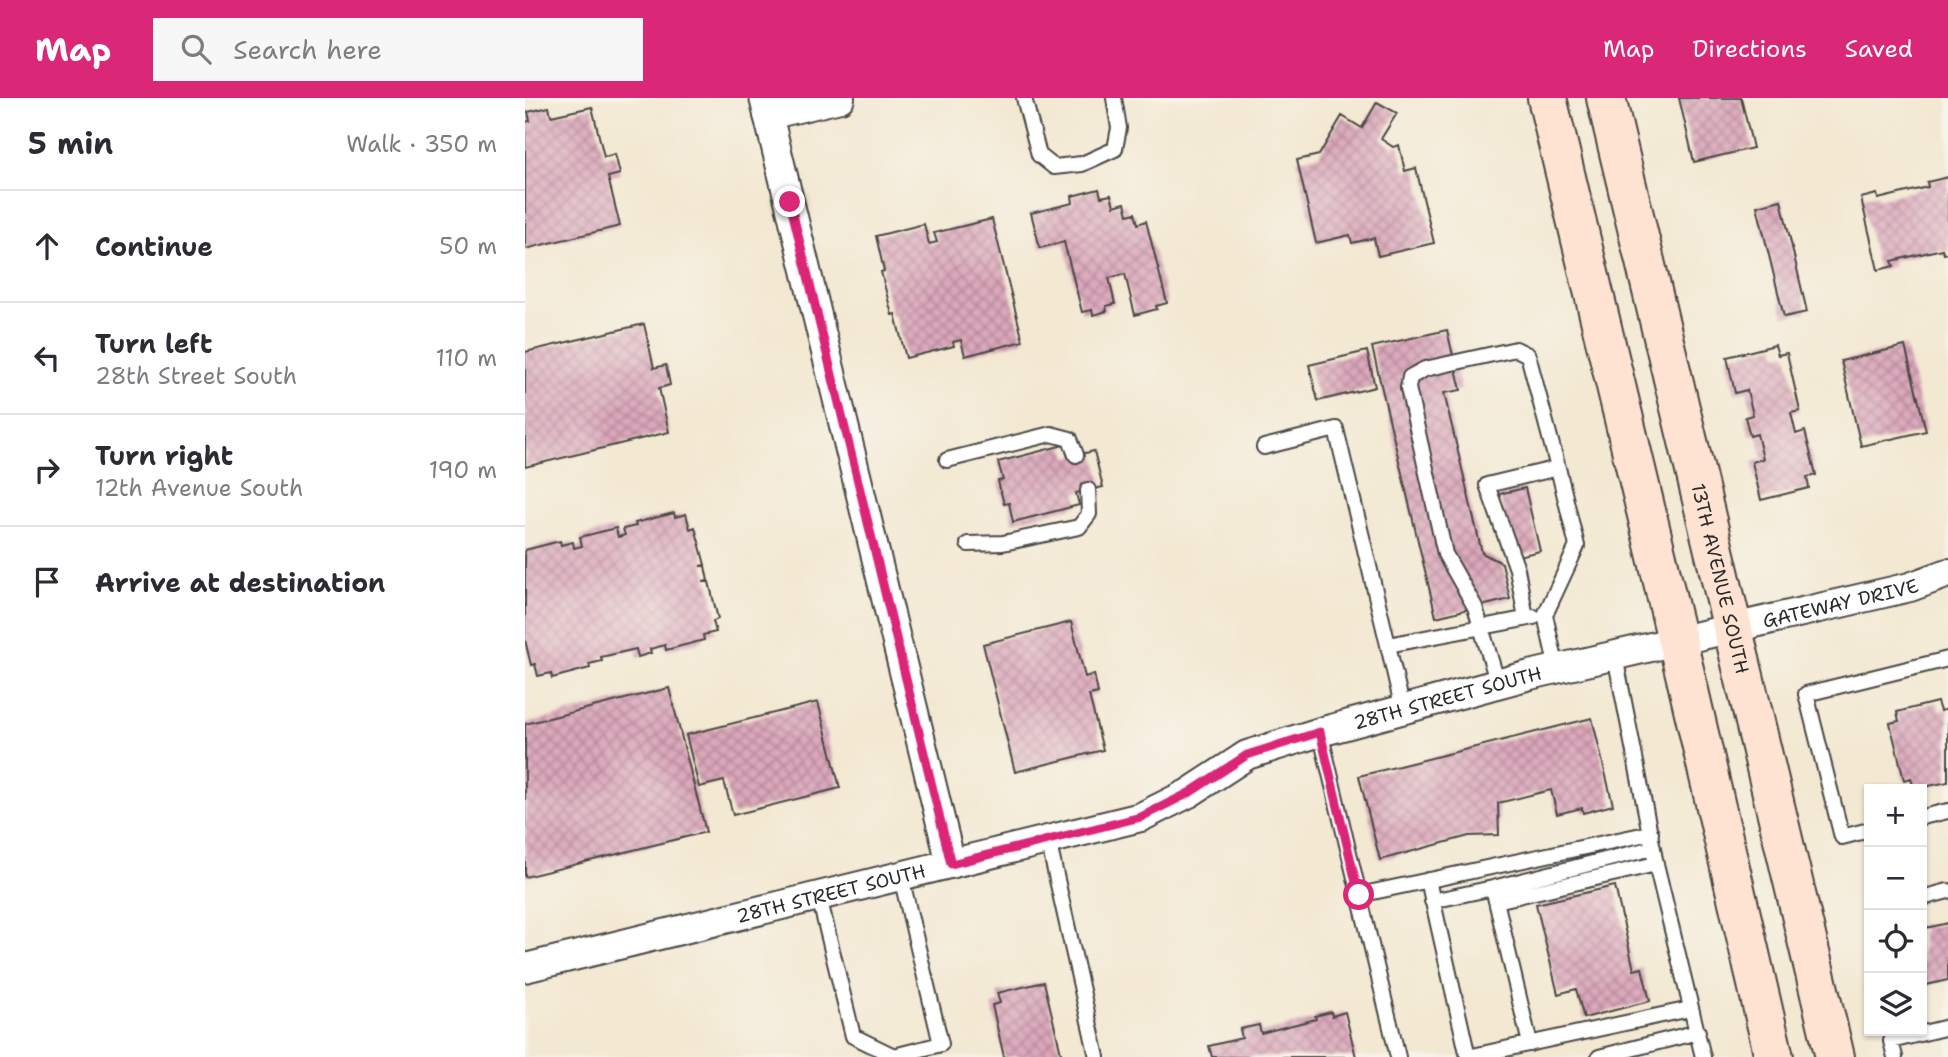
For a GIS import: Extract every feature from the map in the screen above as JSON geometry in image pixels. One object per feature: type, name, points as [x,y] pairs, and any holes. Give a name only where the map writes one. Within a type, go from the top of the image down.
[{"type":"main road","points":[[1547,98],[1774,1057]]},
{"type":"main road","name":"13TH AVENUE SOUTH","points":[[1606,98],[1835,1057]]},
{"type":"street","points":[[840,98],[766,106],[951,864]]},
{"type":"street","name":"GATEWAY DRIVE","points":[[1733,628],[1910,587],[1948,573]]},
{"type":"street","name":"28TH STREET SOUTH","points":[[525,968],[1141,817],[1189,793],[1247,755],[1320,732],[1498,684],[1733,628]]},
{"type":"lane","points":[[1024,98],[1039,155],[1053,167],[1083,164],[1115,149],[1119,128],[1114,98]]},
{"type":"lane","points":[[1498,684],[1475,607],[1445,554],[1408,388],[1410,377],[1425,369],[1516,349],[1528,355],[1577,546],[1545,615],[1557,669]]},
{"type":"lane","points":[[1264,446],[1336,429],[1403,710]]},
{"type":"lane","points":[[947,460],[1051,434],[1070,439],[1076,455]]},
{"type":"lane","points":[[1526,618],[1517,569],[1487,485],[1558,468]]},
{"type":"lane","points":[[968,544],[1003,543],[1079,527],[1089,514],[1088,490]]},
{"type":"lane","points":[[1388,645],[1545,615]]},
{"type":"lane","points":[[1615,656],[1656,864],[1703,1057]]},
{"type":"lane","points":[[1864,831],[1842,837],[1806,694],[1948,659]]},
{"type":"lane","points":[[1320,732],[1398,1057]]},
{"type":"lane","points":[[1927,816],[1948,811]]},
{"type":"lane","points":[[1048,840],[1097,1057]]},
{"type":"lane","points":[[1359,895],[1428,880],[1652,841]]},
{"type":"lane","points":[[1495,895],[1652,841]]},
{"type":"lane","points":[[1432,901],[1495,895],[1656,864]]},
{"type":"lane","points":[[819,898],[853,1036],[894,1056],[941,1044],[901,877]]},
{"type":"lane","points":[[1428,880],[1468,1057],[1690,1009]]},
{"type":"lane","points":[[1927,897],[1948,891]]},
{"type":"lane","points":[[1495,895],[1530,1044]]},
{"type":"lane","points":[[1895,1057],[1891,1041],[1948,1027]]},
{"type":"lane","points":[[1599,1057],[1698,1032]]},
{"type":"building","points":[[1679,98],[1741,98],[1753,148],[1694,162]]},
{"type":"building","points":[[1377,102],[1397,113],[1381,139],[1393,147],[1399,145],[1405,171],[1416,168],[1434,243],[1378,256],[1374,238],[1352,243],[1350,235],[1316,243],[1297,160],[1319,155],[1342,116],[1362,128]]},
{"type":"building","points":[[549,107],[551,116],[592,107],[604,157],[615,154],[620,174],[608,177],[620,226],[525,249],[525,122],[530,121],[528,112]]},
{"type":"building","points":[[1948,177],[1948,253],[1944,254],[1942,249],[1892,261],[1894,266],[1878,270],[1861,198],[1877,194],[1878,199],[1928,187],[1927,182]]},
{"type":"building","points":[[1099,189],[1101,197],[1111,195],[1114,206],[1125,203],[1128,215],[1135,213],[1138,224],[1146,221],[1167,303],[1156,306],[1157,309],[1135,315],[1125,274],[1109,278],[1115,304],[1106,306],[1107,311],[1093,315],[1092,310],[1082,312],[1064,242],[1040,248],[1031,213],[1073,203],[1072,196]]},
{"type":"building","points":[[1781,200],[1807,312],[1784,317],[1757,206]]},
{"type":"building","points":[[992,219],[1023,341],[965,356],[961,340],[953,342],[954,346],[906,358],[881,272],[884,271],[876,236],[924,224],[929,244],[937,242],[934,233]]},
{"type":"building","points":[[644,324],[654,368],[666,365],[670,385],[659,388],[669,432],[525,467],[525,352]]},
{"type":"building","points":[[1447,330],[1461,390],[1444,393],[1482,553],[1502,563],[1510,599],[1436,617],[1372,347]]},
{"type":"building","points":[[1775,345],[1778,355],[1787,353],[1800,411],[1791,413],[1796,434],[1805,431],[1816,475],[1807,477],[1809,488],[1761,500],[1752,462],[1763,459],[1757,434],[1750,436],[1745,417],[1753,415],[1747,390],[1735,393],[1727,357]]},
{"type":"building","points":[[1905,346],[1926,431],[1861,446],[1841,361]]},
{"type":"building","points":[[1367,351],[1375,387],[1318,401],[1309,365]]},
{"type":"building","points":[[1064,445],[1068,457],[1094,451],[1103,487],[1076,493],[1079,505],[1013,522],[1009,503],[1004,504],[998,481],[1003,480],[998,462]]},
{"type":"building","points":[[1525,488],[1540,551],[1514,557],[1499,494]]},
{"type":"building","points":[[674,513],[675,517],[686,514],[690,529],[695,527],[705,565],[700,566],[705,566],[708,581],[703,582],[709,582],[718,619],[713,621],[716,632],[703,635],[704,640],[666,650],[665,645],[650,649],[651,653],[638,657],[636,649],[601,657],[602,661],[589,664],[590,668],[552,678],[551,673],[538,676],[535,664],[531,665],[525,640],[525,550],[560,541],[561,545],[573,542],[574,548],[582,546],[580,537],[616,528],[618,537],[625,535],[623,529],[636,526],[635,523]]},
{"type":"building","points":[[1071,622],[1085,677],[1094,674],[1098,693],[1089,695],[1103,750],[1015,772],[983,644]]},
{"type":"building","points":[[669,688],[706,832],[525,877],[525,724]]},
{"type":"building","points":[[818,702],[840,788],[733,815],[724,781],[699,787],[686,735]]},
{"type":"building","points":[[1937,702],[1940,711],[1948,709],[1948,782],[1927,786],[1927,784],[1913,784],[1911,778],[1904,780],[1890,723],[1899,721],[1897,712]]},
{"type":"building","points":[[1592,718],[1613,805],[1583,813],[1582,808],[1557,814],[1551,790],[1498,803],[1499,835],[1469,836],[1380,860],[1359,776]]},
{"type":"building","points":[[1615,886],[1634,970],[1642,968],[1650,1001],[1584,1018],[1576,989],[1558,994],[1536,904]]},
{"type":"building","points":[[1948,923],[1948,980],[1927,985],[1927,928]]},
{"type":"building","points":[[1044,982],[1062,1057],[1004,1057],[992,1005],[1000,1003],[997,993]]},
{"type":"building","points":[[1331,1012],[1332,1016],[1345,1012],[1356,1057],[1212,1057],[1209,1046],[1242,1038],[1240,1029],[1259,1025],[1261,1033],[1316,1019],[1315,1016]]},
{"type":"route","points":[[790,202],[951,864],[1141,817],[1189,793],[1247,755],[1320,732],[1359,895]]}]
